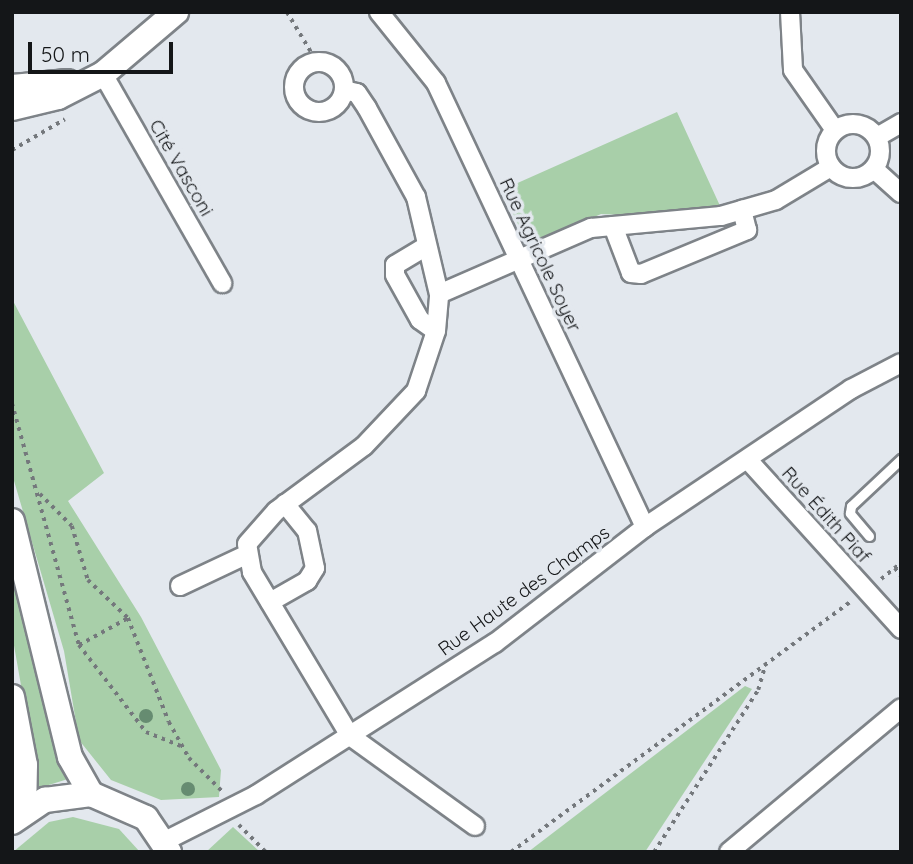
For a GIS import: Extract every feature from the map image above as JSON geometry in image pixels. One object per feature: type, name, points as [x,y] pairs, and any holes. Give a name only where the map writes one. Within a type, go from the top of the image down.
[{"type":"main road","points":[[12,108],[58,97],[96,77],[177,12]]},
{"type":"main road","points":[[12,87],[96,77]]},
{"type":"main road","points":[[12,521],[70,757],[91,794]]},
{"type":"main road","points":[[12,697],[25,765],[18,817]]},
{"type":"main road","points":[[18,817],[45,800],[91,794],[129,807],[167,846]]},
{"type":"street","name":"Rue Agricole Soyer","points":[[379,12],[436,83],[645,527]]},
{"type":"street","points":[[790,12],[793,70],[835,130]]},
{"type":"street","points":[[317,62],[337,70],[344,90],[337,106],[321,113],[298,102],[296,77],[317,62]]},
{"type":"street","name":"Cité Vasconi","points":[[96,77],[222,283]]},
{"type":"street","points":[[180,586],[246,555],[256,529],[392,420],[416,391],[436,331],[439,294],[425,247],[415,197],[387,139],[357,93],[344,90]]},
{"type":"street","points":[[874,169],[852,178],[831,167],[825,155],[835,130],[850,123],[877,137]]},
{"type":"street","points":[[877,137],[901,123]]},
{"type":"street","points":[[874,169],[877,137]]},
{"type":"street","points":[[439,294],[518,262],[591,228],[665,225],[742,210],[776,200],[831,167]]},
{"type":"street","points":[[874,169],[901,193]]},
{"type":"street","points":[[612,226],[631,273],[641,274],[747,230],[742,210]]},
{"type":"street","points":[[425,247],[395,265],[394,275],[420,320],[436,331]]},
{"type":"street","name":"Rue Haute des Champs","points":[[167,846],[350,736],[495,643],[645,527],[850,389],[901,363]]},
{"type":"street","name":"Rue Édith Piaf","points":[[748,460],[869,589],[901,629]]},
{"type":"street","points":[[270,602],[307,581],[315,568],[307,531],[285,504]]},
{"type":"street","points":[[246,555],[270,602],[350,736],[475,826]]},
{"type":"street","points":[[729,852],[901,708]]},
{"type":"lane","points":[[869,536],[850,513],[851,506],[901,459]]},
{"type":"path","points":[[287,12],[317,62]]},
{"type":"path","points":[[12,403],[40,494],[79,645],[146,732],[183,747]]},
{"type":"path","points":[[40,494],[72,526],[88,580],[128,618],[183,747],[231,807],[240,827],[266,852]]},
{"type":"path","points":[[511,852],[901,563]]},
{"type":"path","points":[[895,568],[901,576]]},
{"type":"path","points":[[79,645],[128,618]]},
{"type":"path","points":[[654,852],[758,690],[765,664]]},
{"type":"green space","points":[[677,112],[721,208],[667,217],[601,214],[538,242],[525,239],[502,190]]},
{"type":"green space","points":[[12,299],[104,473],[68,501],[141,617],[221,770],[219,797],[161,800],[111,780],[79,740],[64,651],[12,474]]},
{"type":"green space","points":[[12,565],[57,762],[68,779],[39,788],[12,634]]},
{"type":"green space","points":[[745,686],[752,689],[645,852],[528,852]]},
{"type":"green space","points":[[73,817],[119,829],[140,852],[13,852],[49,822]]},
{"type":"green space","points":[[233,827],[260,852],[206,852]]}]
